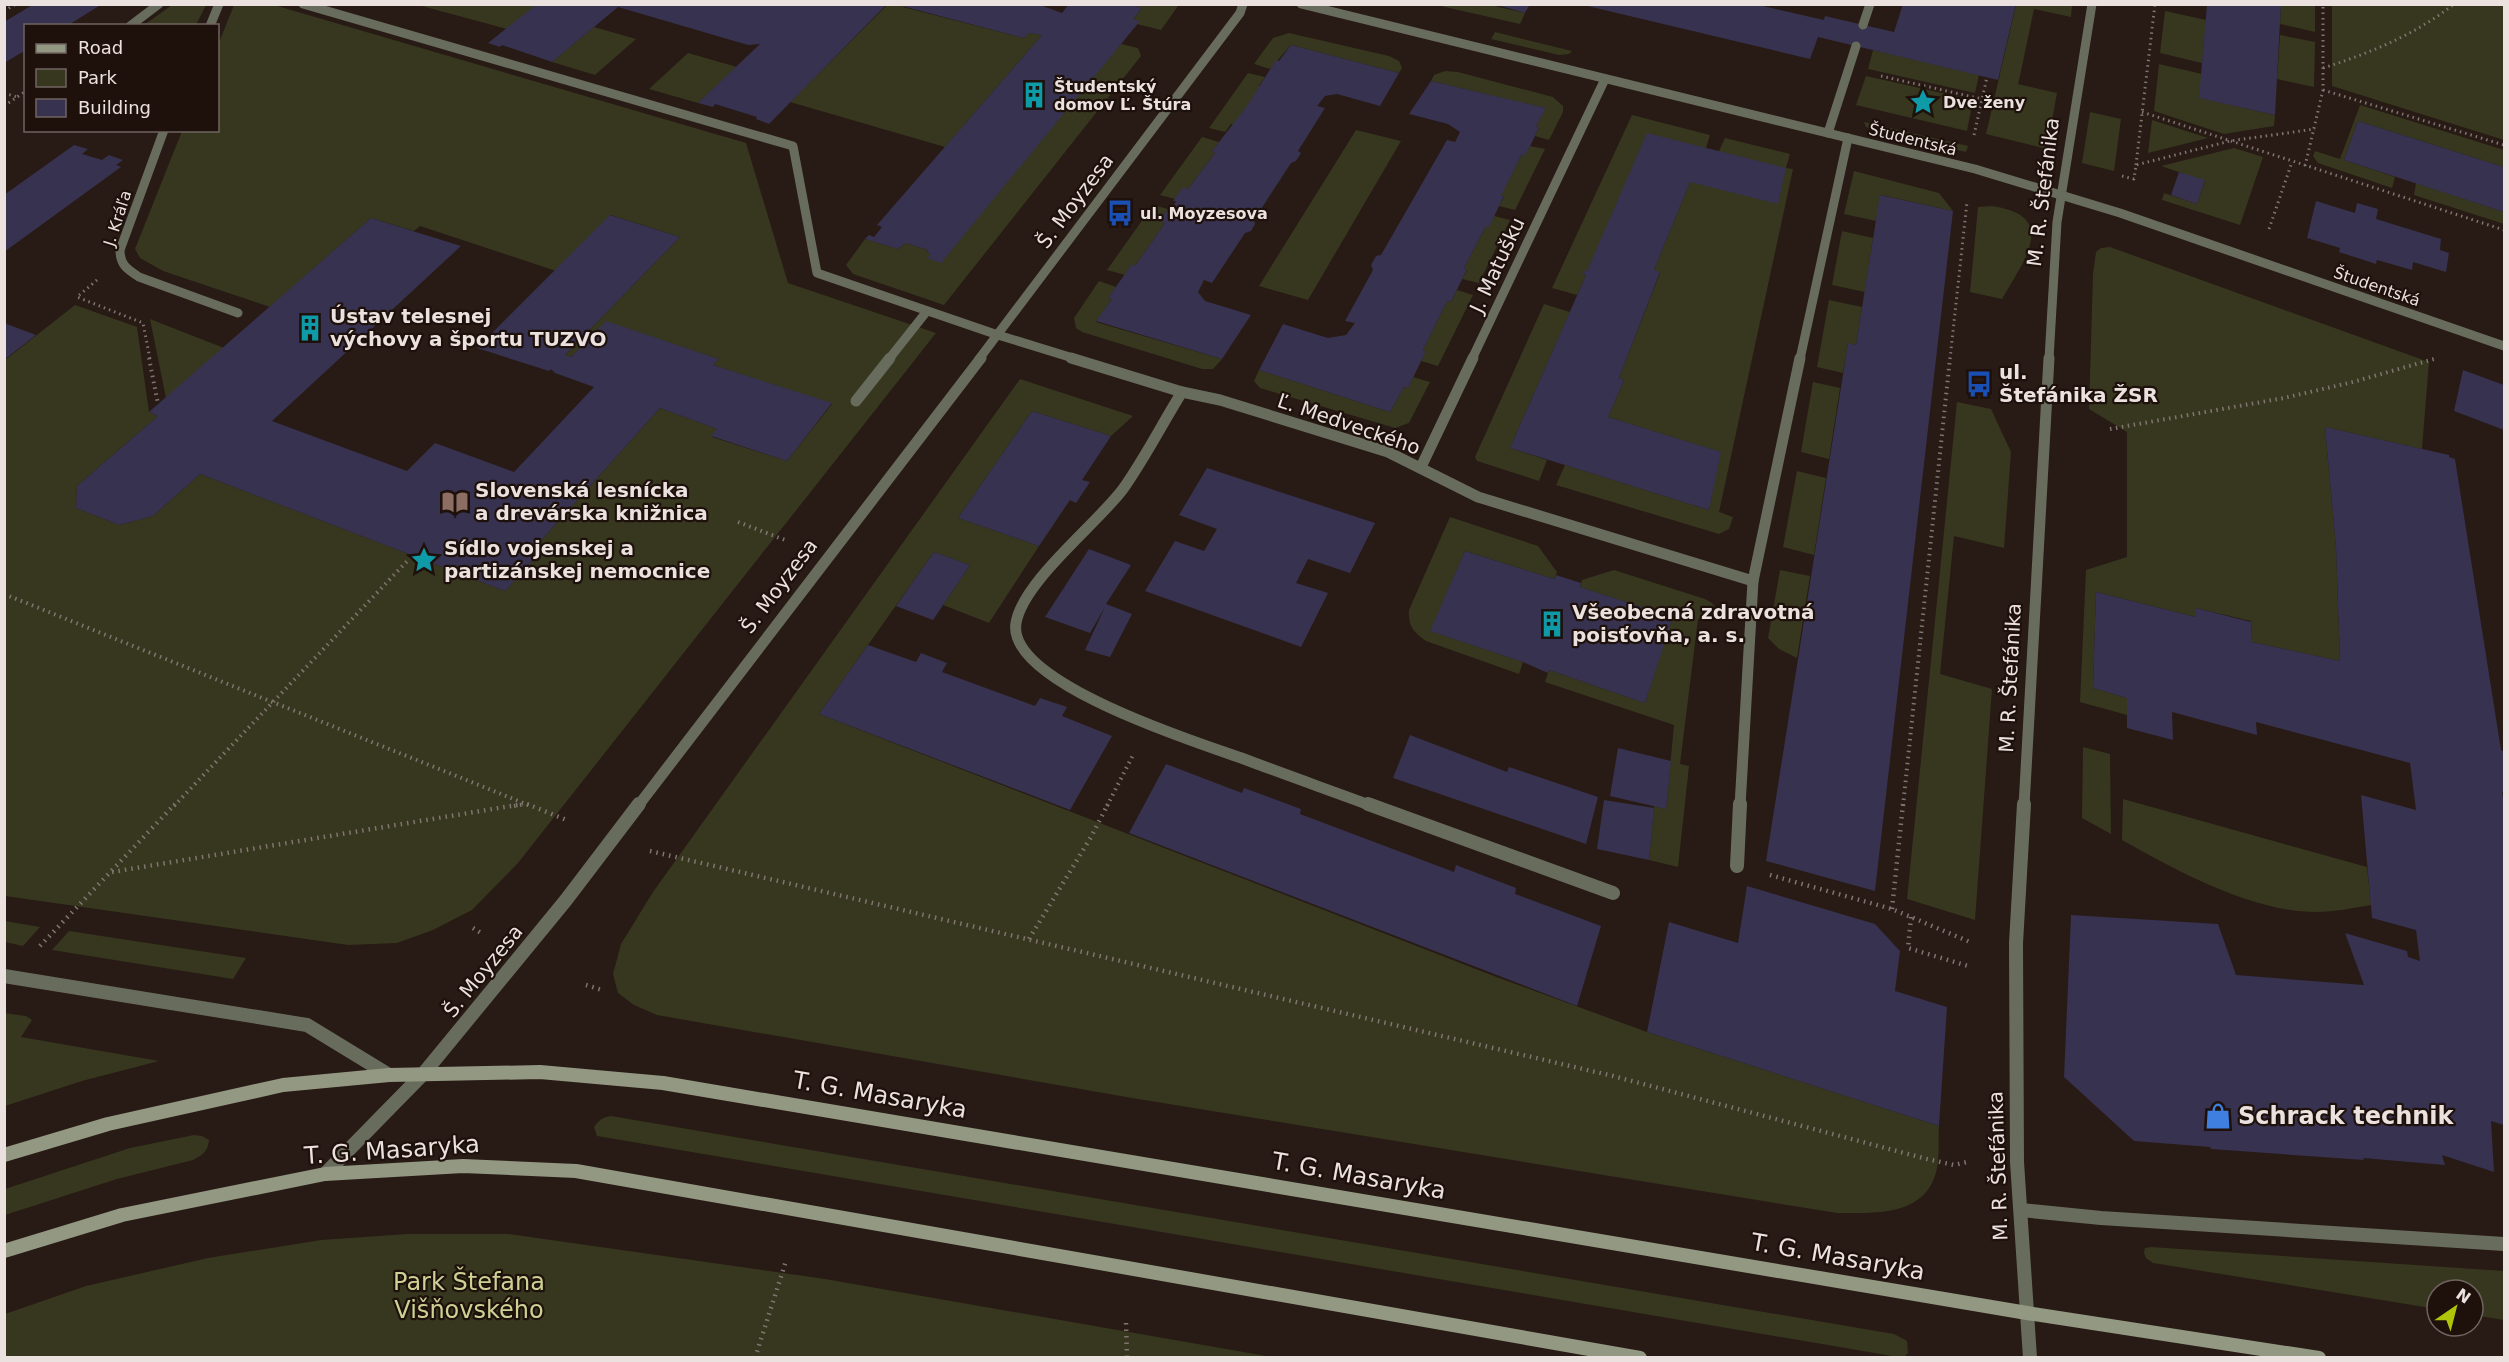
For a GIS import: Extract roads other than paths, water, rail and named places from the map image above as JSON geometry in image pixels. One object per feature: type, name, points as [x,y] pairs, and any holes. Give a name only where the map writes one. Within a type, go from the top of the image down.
[{"type":"street","points":[[133,24],[159,4]]},
{"type":"street","points":[[211,24],[219,4]]},
{"type":"street","name":"Ľ. Medveckého","points":[[303,4],[793,146],[817,273],[998,335],[1377,449],[1421,467],[1478,497],[1753,581]]},
{"type":"street","name":"Š. Moyzesa","points":[[324,1174],[424,1073],[560,908],[998,335],[1240,13],[1243,4]]},
{"type":"street","name":"Študentská","points":[[1301,4],[1975,169],[2062,195],[2505,346]]},
{"type":"street","points":[[1863,25],[1869,4]]},
{"type":"street","name":"M. R. Štefánika","points":[[2030,1358],[2017,1162],[2016,943],[2057,233],[2092,4]]},
{"type":"street","points":[[1828,133],[1856,46]]},
{"type":"street","name":"J. Matušku","points":[[1421,467],[1605,79]]},
{"type":"street","name":"J. Kráľa","points":[[163,132],[120,250],[120,261],[126,269],[139,277],[238,313]]},
{"type":"street","points":[[1737,866],[1753,581],[1840,164],[1848,138]]},
{"type":"street","points":[[855,401],[927,311]]},
{"type":"street","points":[[1182,392],[1122,490],[1103,513],[1040,577],[1018,618],[1016,636],[1030,660],[1080,692],[1149,724],[1613,893]]},
{"type":"street","points":[[4,976],[307,1024],[389,1075]]},
{"type":"street","name":"T. G. Masaryka","points":[[4,1155],[108,1124],[283,1085],[424,1073],[540,1072],[663,1083],[2027,1313],[2319,1358]]},
{"type":"street","name":"T. G. Masaryka","points":[[4,1251],[122,1215],[324,1174],[463,1166],[576,1171],[1640,1358]]},
{"type":"street","points":[[2021,1210],[2505,1244]]},
{"type":"place","name":"Študentský domov Ľ. Štúra","points":[[1034,95]]},
{"type":"place","name":"Dve ženy","points":[[1923,102]]},
{"type":"place","name":"ul. Moyzesova","points":[[1120,213]]},
{"type":"place","name":"Ústav telesnej výchovy a športu TUZVO","points":[[310,328]]},
{"type":"place","name":"ul. Štefánika ŽSR","points":[[1979,384]]},
{"type":"place","name":"Slovenská lesnícka a drevárska knižnica","points":[[455,502]]},
{"type":"place","name":"Sídlo vojenskej a partizánskej nemocnice","points":[[424,560]]},
{"type":"place","name":"Všeobecná zdravotná poisťovňa, a. s.","points":[[1552,624]]},
{"type":"place","name":"Schrack technik","points":[[2218,1116]]},
{"type":"park label","name":"Park Štefana Višňovského","points":[[469,1296]]}]
